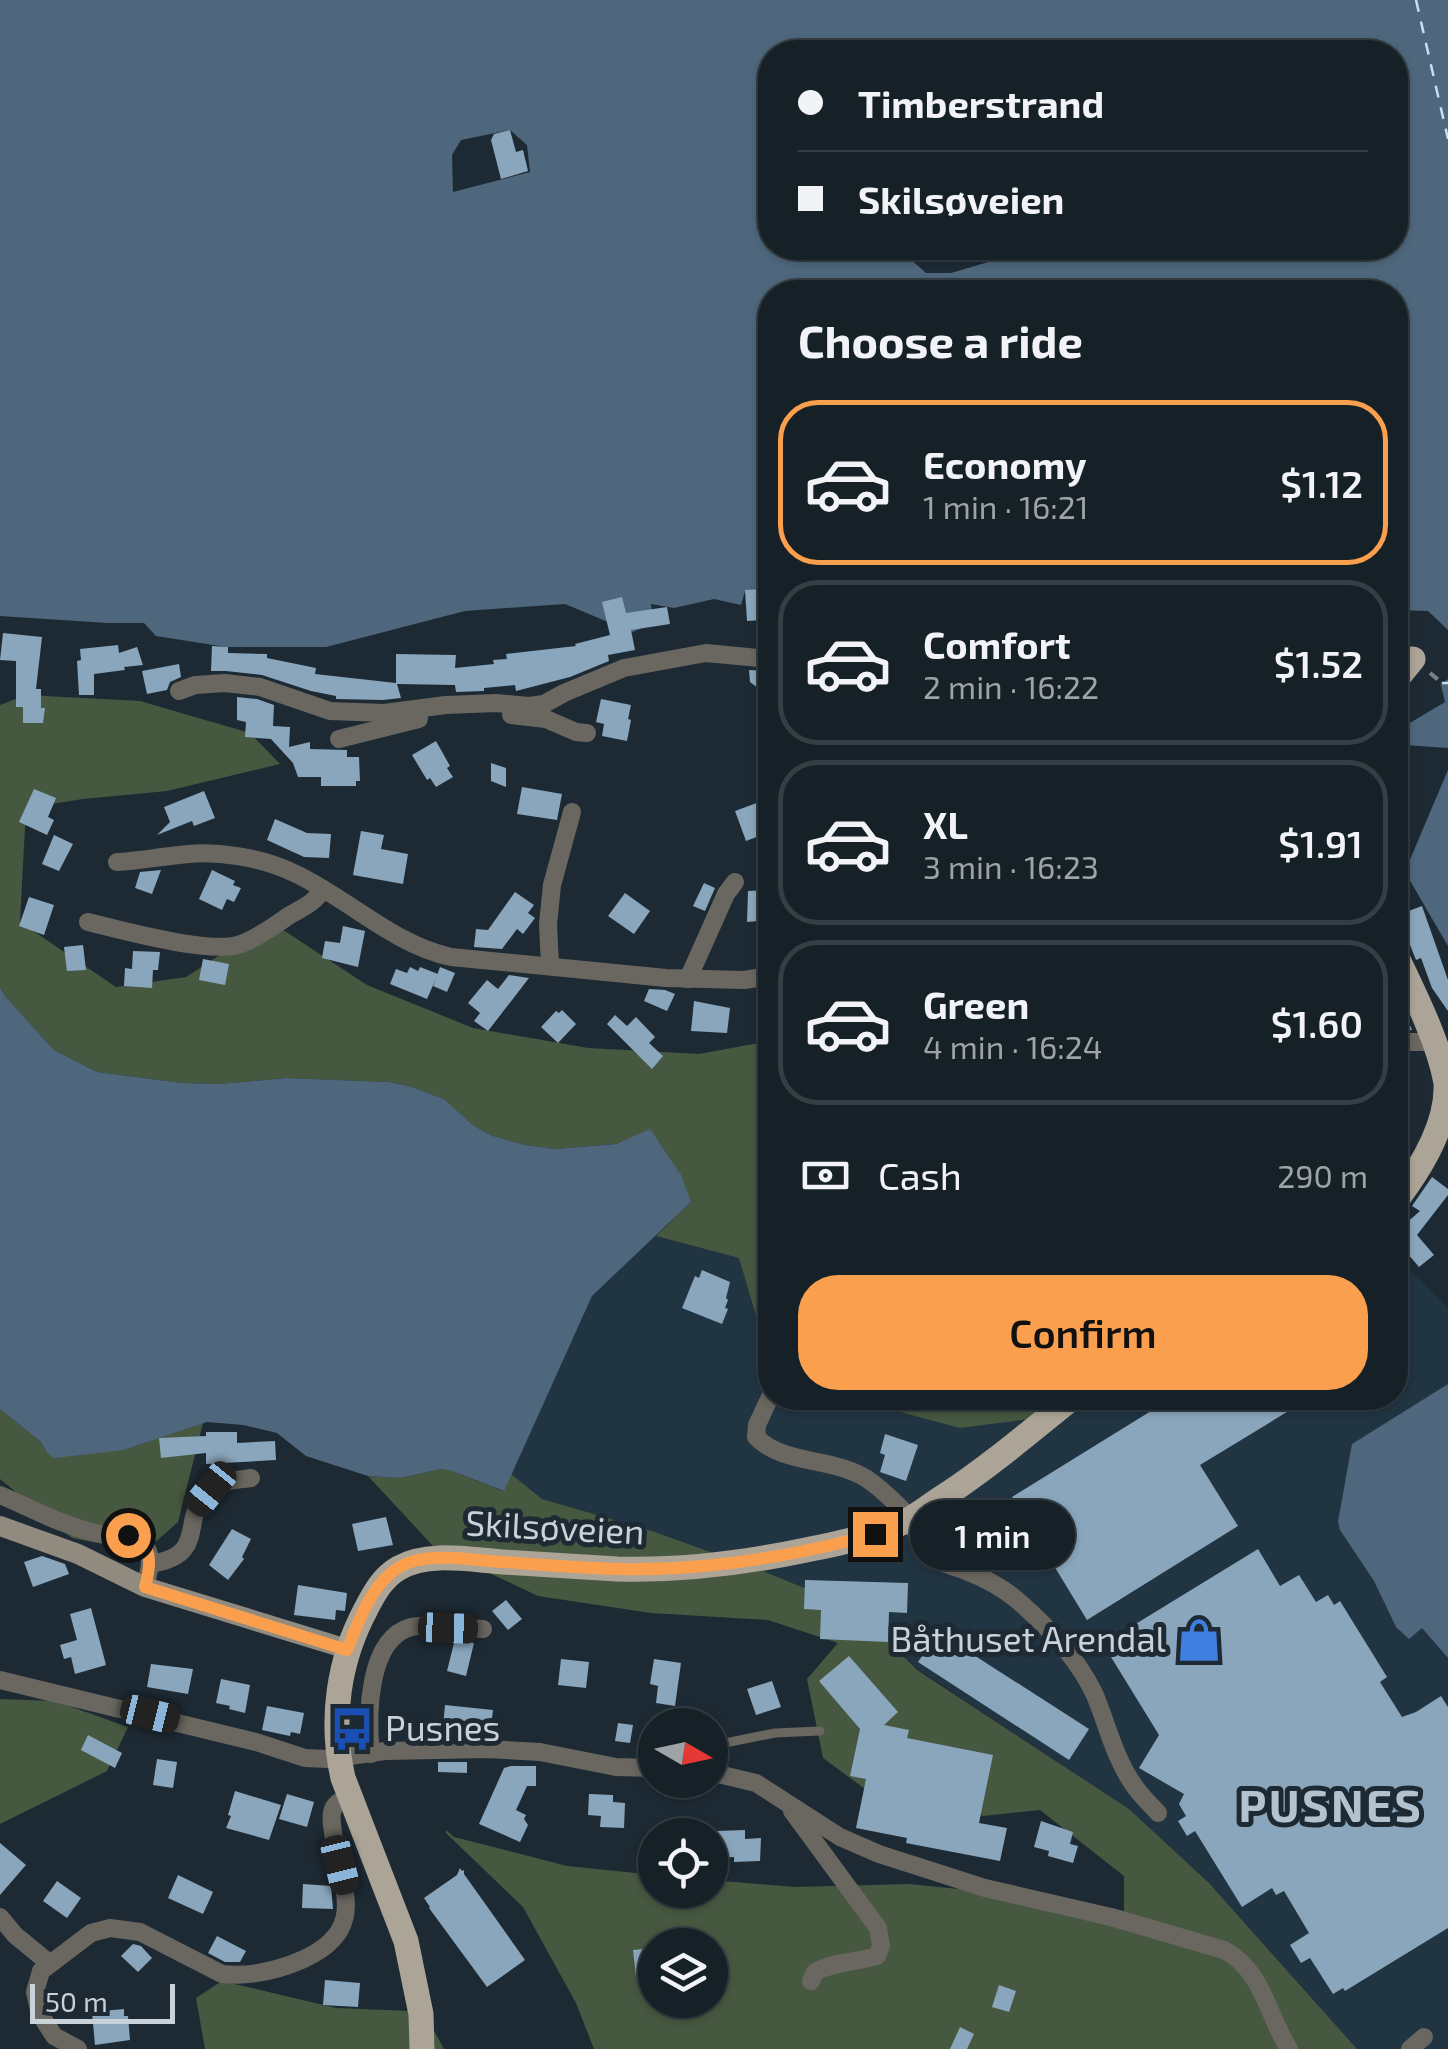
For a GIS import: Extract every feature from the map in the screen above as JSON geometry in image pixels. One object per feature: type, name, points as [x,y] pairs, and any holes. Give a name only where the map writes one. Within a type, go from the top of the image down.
[{"type":"main road","points":[[1408,666],[1414,659]]},
{"type":"main road","points":[[1408,983],[1434,1042],[1447,1086],[1444,1118],[1408,1182]]},
{"type":"main road","name":"Skilsøveien","points":[[422,2049],[419,2000],[406,1941],[343,1778],[339,1758],[341,1670],[356,1626],[377,1588],[396,1569],[413,1562],[445,1558],[620,1569],[708,1567],[850,1541],[910,1518],[968,1480],[1057,1410]]},
{"type":"main road","points":[[0,1526],[78,1554],[145,1587],[347,1650]]},
{"type":"street","points":[[340,740],[409,720],[544,704],[624,668],[706,653],[758,658]]},
{"type":"street","points":[[179,691],[195,685],[225,683],[260,687],[330,711],[348,712],[384,713],[446,705],[491,708],[546,719],[588,733]]},
{"type":"street","points":[[550,966],[548,924],[552,886],[572,812]]},
{"type":"street","points":[[117,862],[183,854],[258,860],[292,872],[405,940],[451,958],[688,978],[758,978]]},
{"type":"street","points":[[688,978],[735,882]]},
{"type":"street","points":[[88,922],[194,944],[236,946],[310,905],[323,889]]},
{"type":"street","points":[[1408,1042],[1434,1042]]},
{"type":"street","points":[[764,1410],[756,1437],[764,1444],[859,1474],[910,1518],[925,1553],[932,1559],[967,1571],[1018,1600],[1081,1670],[1132,1783],[1158,1813]]},
{"type":"street","points":[[150,1564],[171,1560],[182,1553],[197,1506],[211,1489],[224,1482],[251,1478]]},
{"type":"street","points":[[0,1495],[89,1531],[137,1538],[150,1555],[145,1587]]},
{"type":"street","points":[[370,1754],[368,1723],[378,1660],[394,1634],[414,1626],[483,1629]]},
{"type":"street","points":[[0,1680],[256,1742],[305,1758],[385,1751],[505,1750],[638,1768]]},
{"type":"street","points":[[728,1776],[756,1783],[840,1837],[879,1854],[985,1888],[1224,1950],[1236,1956],[1253,1976],[1288,2049]]},
{"type":"street","points":[[78,2049],[54,2036],[40,2014],[35,1992],[41,1971],[92,1933],[110,1928],[140,1932],[222,1974],[237,1976],[283,1969],[326,1946],[347,1914],[333,1808],[351,1796]]},
{"type":"street","points":[[782,1799],[878,1928],[881,1939],[877,1956],[828,1965],[815,1972],[811,1982]]},
{"type":"street","points":[[0,1917],[49,1963]]},
{"type":"lane","points":[[728,1742],[775,1732],[820,1731]]},
{"type":"shaded area","points":[[0,0],[1448,0],[1448,630],[1428,611],[1408,610],[1408,280],[758,280],[758,590],[745,591],[741,605],[714,599],[674,608],[651,604],[653,624],[632,632],[565,604],[465,611],[326,647],[226,647],[156,636],[144,623],[0,616]],"holes":[[[510,130],[527,145],[530,172],[453,192],[452,155],[461,140]]]},
{"type":"shaded area","points":[[1448,679],[1448,748],[1408,745],[1408,724],[1445,702],[1441,685]]},
{"type":"shaded area","points":[[1448,770],[1448,946],[1409,879],[1408,864]]},
{"type":"shaded area","points":[[0,987],[54,1050],[97,1072],[183,1083],[286,1078],[389,1082],[444,1099],[490,1135],[555,1149],[616,1144],[650,1129],[681,1175],[691,1202],[592,1296],[504,1491],[441,1469],[401,1478],[368,1476],[306,1456],[277,1433],[207,1422],[124,1450],[54,1458],[41,1442],[0,1409]]},
{"type":"shaded area","points":[[656,1236],[739,1258],[758,1323],[758,1410],[985,1410],[1054,1416],[1065,1410],[1407,1410],[1353,1444],[1338,1521],[1396,1627],[1422,1627],[1448,1658],[1448,2049],[1357,2049],[1209,1883],[1129,1809],[917,1669],[858,1610],[649,1530],[542,1499],[511,1474],[592,1296]]},
{"type":"shaded area","points":[[1408,1268],[1448,1308],[1448,1384],[1408,1409]]},
{"type":"shaded area","points":[[1448,1384],[1448,1658],[1422,1628],[1409,1639],[1396,1627],[1338,1521],[1352,1444]]},
{"type":"green space","points":[[26,695],[140,701],[250,733],[280,764],[167,791],[26,808],[20,922],[116,987],[186,977],[271,922],[367,985],[473,1028],[588,1048],[699,1054],[758,1043],[758,1323],[739,1258],[656,1236],[691,1202],[650,1130],[616,1144],[555,1149],[525,1145],[490,1135],[444,1099],[409,1086],[286,1078],[183,1083],[97,1072],[54,1050],[0,987],[0,705]]},
{"type":"green space","points":[[0,1409],[41,1442],[47,1453],[124,1450],[203,1423],[178,1522],[144,1552],[72,1538],[0,1479]]},
{"type":"green space","points":[[893,1410],[1065,1410],[1054,1416],[960,1428]]},
{"type":"green space","points":[[441,1469],[503,1491],[511,1474],[542,1499],[649,1530],[858,1610],[917,1670],[1129,1809],[1209,1883],[1357,2049],[594,2049],[576,2003],[523,1907],[446,1830],[454,1837],[567,1866],[638,1873],[638,1908],[728,1908],[728,1881],[795,1887],[910,1884],[1124,1911],[1124,1876],[1040,1810],[983,1816],[955,1805],[869,1792],[823,1758],[807,1679],[838,1643],[768,1620],[651,1613],[538,1596],[434,1547],[368,1476],[401,1478]]},
{"type":"green space","points":[[0,1699],[55,1701],[128,1727],[107,1771],[0,1824]]},
{"type":"green space","points":[[222,1981],[336,2008],[411,2011],[408,1983],[444,2049],[205,2049],[196,1998]]},
{"type":"building","points":[[510,130],[516,152],[523,150],[528,171],[501,179],[491,140],[494,134]]},
{"type":"building","points":[[758,589],[758,620],[747,621],[745,590]]},
{"type":"building","points":[[622,597],[626,613],[667,607],[670,624],[631,630],[635,650],[608,655],[609,661],[570,677],[516,691],[515,685],[456,692],[455,685],[397,684],[401,698],[336,699],[262,675],[211,671],[212,646],[228,647],[228,653],[267,654],[267,658],[316,668],[315,674],[396,683],[396,654],[456,655],[455,668],[494,664],[493,660],[507,659],[506,654],[576,646],[610,635],[602,602]]},
{"type":"building","points":[[3,633],[42,637],[36,689],[41,689],[41,708],[45,708],[43,723],[23,723],[23,707],[16,707],[16,661],[0,660]]},
{"type":"building","points":[[118,645],[119,653],[137,647],[143,665],[94,674],[94,695],[79,695],[80,649]]},
{"type":"building","points":[[179,664],[181,677],[170,682],[167,690],[147,694],[142,671]]},
{"type":"building","points":[[749,670],[758,670],[758,688],[750,682]]},
{"type":"building","points":[[237,697],[274,705],[273,726],[290,727],[289,747],[310,742],[310,749],[347,750],[347,757],[359,757],[360,781],[356,781],[356,786],[321,786],[321,777],[298,777],[293,763],[271,739],[245,737],[246,722],[237,720]]},
{"type":"building","points":[[601,699],[631,705],[627,741],[602,736],[604,724],[596,722]]},
{"type":"building","points":[[436,741],[453,777],[436,787],[412,755]]},
{"type":"building","points":[[491,763],[506,768],[506,787],[491,781]]},
{"type":"building","points":[[522,787],[562,794],[557,820],[517,814]]},
{"type":"building","points":[[34,789],[56,798],[48,817],[54,820],[47,835],[19,822]]},
{"type":"building","points":[[204,791],[215,818],[194,826],[192,821],[157,835],[170,822],[164,807]]},
{"type":"building","points":[[758,802],[758,836],[746,841],[735,811]]},
{"type":"building","points":[[275,819],[307,833],[331,834],[329,858],[304,857],[267,840]]},
{"type":"building","points":[[361,831],[384,835],[381,849],[408,854],[403,884],[353,875]]},
{"type":"building","points":[[54,835],[73,844],[59,871],[42,864]]},
{"type":"building","points":[[161,870],[152,894],[135,888],[140,872]]},
{"type":"building","points":[[212,870],[241,888],[234,902],[227,899],[222,910],[199,899]]},
{"type":"building","points":[[704,883],[715,888],[705,911],[693,906]]},
{"type":"building","points":[[748,891],[758,891],[758,921],[747,922]]},
{"type":"building","points":[[515,892],[534,905],[528,913],[535,918],[523,934],[517,929],[502,949],[474,947],[476,929],[488,930]]},
{"type":"building","points":[[625,893],[650,911],[634,934],[608,916]]},
{"type":"building","points":[[29,897],[54,905],[44,935],[19,926]]},
{"type":"building","points":[[1422,906],[1448,980],[1448,1011],[1432,988],[1421,958],[1416,960],[1408,940],[1408,911]]},
{"type":"building","points":[[343,926],[365,931],[358,967],[322,958],[325,941],[340,943]]},
{"type":"building","points":[[83,945],[86,970],[67,971],[64,947]]},
{"type":"building","points":[[133,951],[160,952],[152,988],[124,986],[125,968],[132,969]]},
{"type":"building","points":[[203,959],[229,964],[225,985],[199,980]]},
{"type":"building","points":[[410,967],[438,974],[427,999],[390,984],[396,969],[407,973]]},
{"type":"building","points":[[440,967],[455,973],[447,992],[433,986]]},
{"type":"building","points":[[509,975],[529,978],[488,1031],[474,1021],[480,1013],[468,1003],[487,980],[498,989]]},
{"type":"building","points":[[649,989],[675,994],[667,1011],[644,1001]]},
{"type":"building","points":[[694,1001],[730,1008],[727,1033],[691,1031]]},
{"type":"building","points":[[562,1010],[576,1024],[558,1043],[541,1027]]},
{"type":"building","points":[[615,1015],[627,1026],[636,1017],[655,1037],[649,1043],[663,1056],[652,1069],[607,1024]]},
{"type":"building","points":[[1432,1177],[1448,1189],[1448,1195],[1417,1235],[1434,1255],[1419,1267],[1408,1254],[1408,1222],[1420,1211],[1412,1206]]},
{"type":"building","points":[[702,1270],[730,1282],[725,1308],[728,1309],[722,1324],[682,1308],[695,1276],[699,1278]]},
{"type":"building","points":[[1153,1410],[1290,1410],[1200,1465],[1238,1526],[1087,1620],[1012,1497]]},
{"type":"building","points":[[206,1432],[237,1432],[237,1443],[275,1441],[276,1460],[206,1464],[206,1453],[161,1458],[159,1438],[206,1436]]},
{"type":"building","points":[[885,1434],[918,1445],[906,1481],[880,1472]]},
{"type":"building","points":[[386,1517],[393,1545],[358,1551],[352,1524]]},
{"type":"building","points":[[232,1529],[251,1539],[244,1559],[228,1580],[209,1565]]},
{"type":"building","points":[[1258,1549],[1280,1586],[1299,1575],[1316,1602],[1328,1595],[1334,1605],[1340,1601],[1387,1677],[1380,1682],[1402,1717],[1441,1696],[1448,1707],[1448,1928],[1345,1991],[1343,1988],[1333,1994],[1310,1958],[1301,1963],[1290,1945],[1309,1933],[1284,1891],[1276,1895],[1272,1888],[1242,1907],[1195,1831],[1187,1836],[1178,1821],[1186,1816],[1179,1804],[1184,1794],[1139,1768],[1159,1735],[1103,1644]]},
{"type":"building","points":[[42,1556],[65,1564],[69,1574],[33,1587],[24,1562]]},
{"type":"building","points":[[805,1580],[908,1583],[907,1613],[889,1612],[888,1642],[820,1639],[821,1610],[804,1609]]},
{"type":"building","points":[[298,1585],[347,1593],[345,1611],[336,1610],[335,1620],[294,1615]]},
{"type":"building","points":[[506,1600],[522,1619],[508,1630],[492,1611]]},
{"type":"building","points":[[91,1608],[106,1665],[75,1674],[71,1657],[64,1659],[60,1645],[77,1640],[70,1614]]},
{"type":"building","points":[[938,1632],[1089,1729],[1069,1760],[918,1662]]},
{"type":"building","points":[[455,1639],[474,1643],[466,1676],[447,1671]]},
{"type":"building","points":[[849,1656],[898,1712],[884,1725],[909,1730],[907,1738],[993,1755],[979,1823],[1007,1828],[1000,1861],[906,1843],[907,1838],[856,1828],[866,1779],[850,1776],[860,1729],[819,1681]]},
{"type":"building","points":[[561,1659],[589,1662],[586,1688],[558,1685]]},
{"type":"building","points":[[654,1659],[681,1663],[675,1706],[656,1703],[658,1686],[650,1684]]},
{"type":"building","points":[[151,1664],[193,1669],[188,1694],[147,1687]]},
{"type":"building","points":[[221,1679],[250,1685],[245,1713],[216,1703]]},
{"type":"building","points":[[772,1681],[781,1707],[756,1715],[747,1689]]},
{"type":"building","points":[[445,1705],[493,1710],[491,1727],[475,1725],[473,1737],[442,1737]]},
{"type":"building","points":[[267,1706],[304,1713],[300,1734],[291,1732],[290,1736],[262,1730]]},
{"type":"building","points":[[618,1723],[633,1725],[630,1743],[615,1741]]},
{"type":"building","points":[[88,1735],[122,1753],[115,1768],[81,1750]]},
{"type":"building","points":[[157,1759],[177,1762],[173,1788],[153,1785]]},
{"type":"building","points":[[438,1762],[467,1762],[467,1773],[438,1772]]},
{"type":"building","points":[[536,1766],[536,1786],[527,1786],[516,1810],[526,1815],[528,1825],[520,1842],[479,1824],[504,1768]]},
{"type":"building","points":[[235,1791],[281,1805],[269,1840],[226,1828]]},
{"type":"building","points":[[287,1794],[314,1802],[307,1827],[279,1819]]},
{"type":"building","points":[[589,1794],[613,1795],[613,1802],[625,1803],[624,1828],[600,1827],[601,1816],[588,1815]]},
{"type":"building","points":[[1041,1821],[1073,1832],[1070,1844],[1078,1846],[1073,1863],[1048,1856],[1049,1851],[1034,1847]]},
{"type":"building","points":[[745,1830],[745,1839],[761,1838],[760,1861],[734,1862],[734,1857],[728,1857],[728,1831]]},
{"type":"building","points":[[0,1843],[26,1865],[0,1895]]},
{"type":"building","points":[[460,1868],[525,1960],[487,1987],[424,1898],[457,1875]]},
{"type":"building","points":[[178,1875],[213,1892],[203,1914],[168,1898]]},
{"type":"building","points":[[57,1881],[81,1898],[67,1918],[43,1901]]},
{"type":"building","points":[[303,1884],[331,1886],[333,1909],[302,1908]]},
{"type":"building","points":[[217,1936],[246,1951],[240,1962],[225,1962],[208,1953]]},
{"type":"building","points":[[133,1944],[141,1946],[152,1958],[138,1972],[121,1956]]},
{"type":"building","points":[[633,1950],[638,1950],[636,1976]]},
{"type":"building","points":[[325,1980],[360,1983],[358,2007],[323,2005]]},
{"type":"building","points":[[999,1985],[1016,1991],[1009,2012],[992,2007]]},
{"type":"building","points":[[124,2009],[130,2040],[95,2045],[92,2012]]},
{"type":"building","points":[[960,2027],[974,2034],[967,2049],[950,2049]]},
{"type":"ferry route","points":[[1416,0],[1448,139]]},
{"type":"ferry route","points":[[1442,683],[1448,683]]},
{"type":"place","name":"Båthuset Arendal","points":[[1199,1640]]},
{"type":"place","name":"Pusnes","points":[[352,1729]]},
{"type":"district","name":"PUSNES","points":[[1331,1806]]},
{"type":"route","points":[[128,1535],[137,1538],[150,1555],[145,1587],[347,1650],[377,1588],[396,1569],[413,1562],[445,1558],[620,1569],[708,1567],[875,1534]]}]
